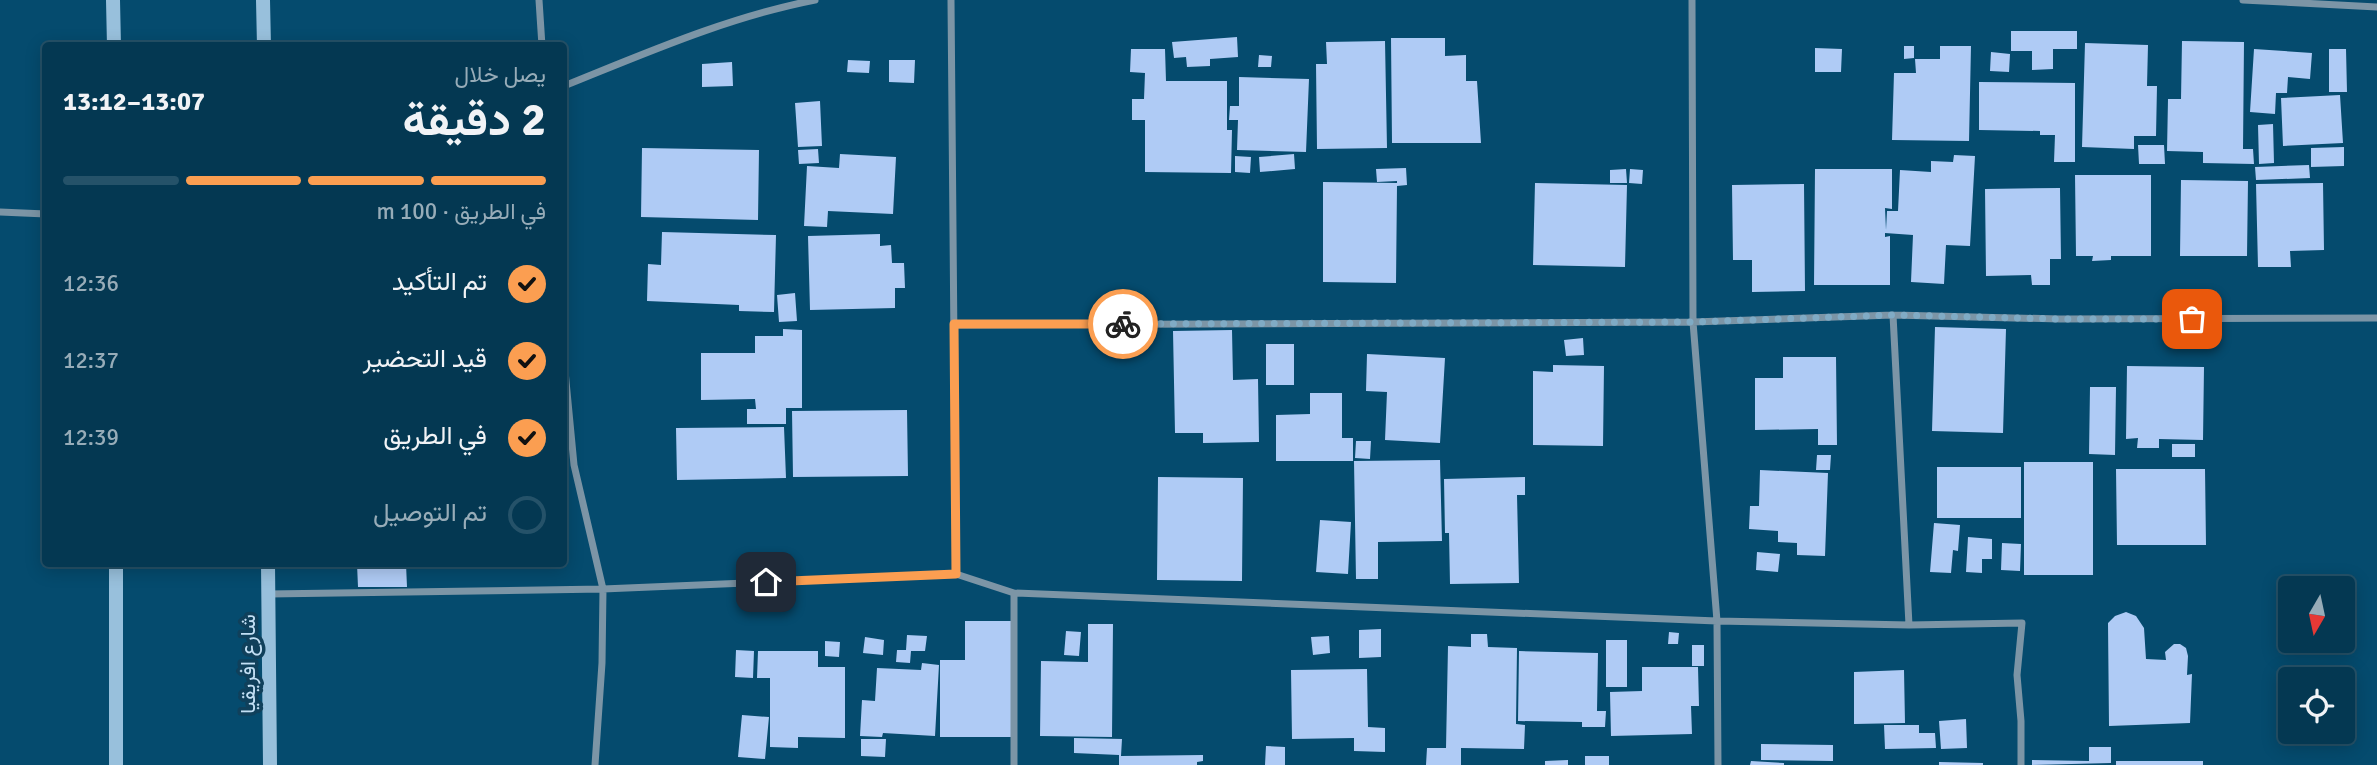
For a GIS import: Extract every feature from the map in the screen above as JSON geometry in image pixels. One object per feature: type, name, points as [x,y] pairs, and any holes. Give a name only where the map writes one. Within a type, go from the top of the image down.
[{"type":"street","points":[[113,0],[114,42]]},
{"type":"street","points":[[263,0],[264,42]]},
{"type":"street","points":[[539,0],[542,42]]},
{"type":"street","points":[[567,85],[685,37],[775,8],[815,0]]},
{"type":"street","points":[[951,0],[956,574]]},
{"type":"street","points":[[1692,0],[1693,322],[1717,621],[1718,765]]},
{"type":"street","points":[[2243,0],[2377,7]]},
{"type":"street","points":[[0,212],[42,214]]},
{"type":"street","points":[[954,324],[1693,322],[1893,315],[2060,319],[2377,318]]},
{"type":"street","points":[[1893,315],[1909,625]]},
{"type":"street","points":[[567,392],[574,465],[603,589],[602,663],[595,765]]},
{"type":"street","points":[[116,567],[116,765]]},
{"type":"street","name":"شارع افريقيا","points":[[268,567],[270,765]]},
{"type":"street","points":[[269,594],[603,589],[956,574],[1014,593],[1717,621],[1909,625],[2022,623],[2017,675],[2021,765]]},
{"type":"street","points":[[1014,593],[1014,765]]},
{"type":"building","points":[[2011,31],[2077,31],[2077,49],[2053,49],[2053,69],[2032,70],[2032,51],[2011,51]]},
{"type":"building","points":[[1237,37],[1238,57],[1210,59],[1210,66],[1187,67],[1186,57],[1174,58],[1172,42]]},
{"type":"building","points":[[1391,38],[1445,38],[1445,56],[1466,55],[1466,81],[1477,81],[1481,143],[1392,143]]},
{"type":"building","points":[[1385,41],[1387,148],[1317,149],[1316,64],[1327,64],[1326,42]]},
{"type":"building","points":[[2182,41],[2244,42],[2243,149],[2253,149],[2254,164],[2203,163],[2203,152],[2167,151],[2168,99],[2181,99]]},
{"type":"building","points":[[2085,43],[2148,45],[2147,86],[2157,86],[2156,136],[2134,136],[2134,149],[2082,147]]},
{"type":"building","points":[[1904,46],[1914,46],[1914,58],[1904,59]]},
{"type":"building","points":[[1940,46],[1971,46],[1969,141],[1892,140],[1894,73],[1916,73],[1915,59],[1940,59]]},
{"type":"building","points":[[1815,48],[1842,49],[1841,72],[1815,72]]},
{"type":"building","points":[[1131,49],[1165,49],[1166,81],[1227,81],[1227,130],[1232,130],[1231,173],[1145,172],[1145,120],[1132,120],[1132,99],[1144,99],[1145,73],[1130,72]]},
{"type":"building","points":[[2254,49],[2312,53],[2310,79],[2288,77],[2287,93],[2276,93],[2275,114],[2250,112]]},
{"type":"building","points":[[2329,49],[2346,49],[2347,92],[2329,92]]},
{"type":"building","points":[[1991,52],[2010,54],[2009,72],[1990,71]]},
{"type":"building","points":[[1259,55],[1272,56],[1271,67],[1258,67]]},
{"type":"building","points":[[848,60],[870,61],[869,73],[847,72]]},
{"type":"building","points":[[889,60],[915,60],[914,83],[889,82]]},
{"type":"building","points":[[732,62],[733,86],[702,87],[702,64]]},
{"type":"building","points":[[1239,77],[1309,79],[1306,152],[1237,150],[1238,120],[1229,120],[1230,106],[1239,106]]},
{"type":"building","points":[[1979,82],[2075,83],[2075,162],[2054,162],[2055,135],[2040,135],[2040,131],[1979,130]]},
{"type":"building","points":[[2340,95],[2343,143],[2283,146],[2281,98]]},
{"type":"building","points":[[820,101],[822,146],[798,147],[795,103]]},
{"type":"building","points":[[2273,124],[2274,163],[2259,164],[2258,125]]},
{"type":"building","points":[[2138,145],[2164,145],[2165,164],[2139,164]]},
{"type":"building","points":[[2344,147],[2344,166],[2311,167],[2311,148]]},
{"type":"building","points":[[642,148],[759,150],[758,220],[641,217]]},
{"type":"building","points":[[818,149],[819,163],[799,164],[798,150]]},
{"type":"building","points":[[840,154],[896,157],[893,214],[828,211],[827,227],[804,226],[807,166],[839,168]]},
{"type":"building","points":[[1294,154],[1295,169],[1260,172],[1259,157]]},
{"type":"building","points":[[1954,155],[1975,156],[1970,246],[1946,245],[1944,284],[1911,282],[1913,235],[1885,233],[1885,237],[1890,236],[1890,285],[1814,285],[1815,169],[1892,169],[1892,209],[1885,208],[1886,230],[1887,211],[1898,211],[1900,170],[1931,172],[1931,161],[1953,162]]},
{"type":"building","points":[[1235,156],[1251,157],[1250,173],[1235,172]]},
{"type":"building","points":[[2309,165],[2310,178],[2256,180],[2255,167]]},
{"type":"building","points":[[1406,168],[1407,185],[1397,186],[1396,283],[1323,282],[1323,182],[1397,183],[1377,182],[1376,169]]},
{"type":"building","points":[[1626,169],[1627,183],[1610,183],[1610,170]]},
{"type":"building","points":[[1630,169],[1643,170],[1642,184],[1629,183]]},
{"type":"building","points":[[2075,175],[2151,175],[2151,256],[2111,256],[2111,260],[2092,261],[2093,256],[2076,256]]},
{"type":"building","points":[[2181,180],[2248,181],[2247,256],[2180,256]]},
{"type":"building","points":[[1535,183],[1627,185],[1625,267],[1533,265]]},
{"type":"building","points":[[2323,183],[2324,250],[2290,251],[2291,267],[2258,267],[2256,184]]},
{"type":"building","points":[[1804,184],[1805,291],[1752,292],[1752,260],[1733,260],[1732,185]]},
{"type":"building","points":[[2060,188],[2061,259],[2050,259],[2050,285],[2032,285],[2031,275],[1986,276],[1985,189]]},
{"type":"building","points":[[662,232],[776,235],[774,312],[739,311],[739,305],[647,301],[648,264],[661,265]]},
{"type":"building","points":[[880,234],[880,246],[891,245],[892,263],[904,263],[905,288],[895,288],[895,308],[810,310],[808,236]]},
{"type":"building","points":[[795,293],[797,321],[779,322],[777,295]]},
{"type":"building","points":[[1935,327],[2006,329],[2003,433],[1932,431]]},
{"type":"building","points":[[783,329],[802,330],[802,408],[786,408],[786,424],[747,424],[747,409],[756,409],[755,399],[701,400],[701,353],[755,353],[755,336],[783,336]]},
{"type":"building","points":[[1232,330],[1233,380],[1258,379],[1259,442],[1203,443],[1203,433],[1175,433],[1173,331]]},
{"type":"building","points":[[1583,338],[1584,355],[1566,356],[1564,340]]},
{"type":"building","points":[[1266,344],[1294,344],[1294,385],[1266,385]]},
{"type":"building","points":[[1367,354],[1445,358],[1440,443],[1385,440],[1387,392],[1366,391]]},
{"type":"building","points":[[1783,357],[1836,357],[1837,445],[1818,445],[1818,429],[1755,430],[1755,378],[1783,378]]},
{"type":"building","points":[[1553,365],[1604,366],[1603,446],[1533,445],[1533,371],[1553,372]]},
{"type":"building","points":[[2127,366],[2204,367],[2203,440],[2159,439],[2159,448],[2137,448],[2138,438],[2126,439]]},
{"type":"building","points":[[2090,387],[2116,387],[2115,455],[2089,454]]},
{"type":"building","points":[[1310,393],[1342,393],[1342,438],[1353,438],[1353,461],[1276,461],[1276,415],[1310,414]]},
{"type":"building","points":[[907,410],[908,476],[793,477],[792,411]]},
{"type":"building","points":[[784,427],[786,478],[677,480],[676,428]]},
{"type":"building","points":[[1356,441],[1371,441],[1370,459],[1355,458]]},
{"type":"building","points":[[2172,444],[2195,444],[2195,457],[2172,457]]},
{"type":"building","points":[[1817,455],[1831,455],[1830,470],[1816,470]]},
{"type":"building","points":[[1440,460],[1442,541],[1378,542],[1378,579],[1356,579],[1354,461]]},
{"type":"building","points":[[2024,462],[2093,462],[2093,575],[2024,575]]},
{"type":"building","points":[[1937,467],[2021,467],[2021,518],[1937,518]]},
{"type":"building","points":[[2116,469],[2205,469],[2206,545],[2117,545]]},
{"type":"building","points":[[1760,470],[1828,473],[1825,556],[1797,555],[1797,543],[1778,542],[1778,531],[1749,529],[1750,506],[1759,506]]},
{"type":"building","points":[[1158,477],[1243,478],[1242,581],[1157,580]]},
{"type":"building","points":[[1525,477],[1525,495],[1517,495],[1519,583],[1450,584],[1444,479]]},
{"type":"building","points":[[1320,520],[1351,522],[1348,574],[1316,572]]},
{"type":"building","points":[[1934,523],[1960,525],[1958,551],[1953,550],[1951,573],[1930,572]]},
{"type":"building","points":[[1968,537],[1992,539],[1992,559],[1982,559],[1982,573],[1966,572]]},
{"type":"building","points":[[2002,543],[2021,544],[2020,571],[2001,570]]},
{"type":"building","points":[[1757,552],[1780,554],[1778,572],[1756,570]]},
{"type":"building","points":[[357,567],[406,567],[407,587],[358,587]]},
{"type":"building","points":[[2126,612],[2136,616],[2144,628],[2146,659],[2166,660],[2165,652],[2174,644],[2186,648],[2187,675],[2192,674],[2190,723],[2109,726],[2108,623],[2115,616]]},
{"type":"building","points":[[965,621],[1011,621],[1011,737],[940,737],[940,660],[965,660]]},
{"type":"building","points":[[1088,624],[1113,624],[1112,737],[1040,736],[1041,661],[1088,662]]},
{"type":"building","points":[[1381,629],[1381,657],[1359,658],[1359,630]]},
{"type":"building","points":[[1066,631],[1081,632],[1079,656],[1064,655]]},
{"type":"building","points":[[1669,632],[1679,633],[1678,644],[1668,644]]},
{"type":"building","points":[[1471,634],[1487,634],[1488,647],[1517,648],[1516,724],[1525,725],[1524,749],[1461,748],[1461,765],[1426,765],[1427,748],[1446,748],[1448,646],[1471,647]]},
{"type":"building","points":[[907,635],[927,636],[925,651],[911,651],[910,663],[896,662],[897,650],[906,650]]},
{"type":"building","points":[[1329,636],[1330,653],[1313,655],[1311,637]]},
{"type":"building","points":[[865,637],[884,640],[883,655],[863,653]]},
{"type":"building","points":[[1606,640],[1627,640],[1627,687],[1606,687]]},
{"type":"building","points":[[825,641],[840,642],[839,657],[825,656]]},
{"type":"building","points":[[1692,645],[1704,645],[1704,666],[1692,666]]},
{"type":"building","points":[[736,650],[754,651],[753,678],[735,677]]},
{"type":"building","points":[[758,651],[818,651],[818,667],[845,667],[845,738],[798,737],[798,748],[770,747],[770,678],[757,678]]},
{"type":"building","points":[[1519,651],[1598,653],[1597,711],[1606,711],[1605,727],[1582,727],[1582,722],[1518,721]]},
{"type":"building","points":[[922,663],[939,665],[935,736],[883,733],[882,737],[860,736],[862,700],[875,701],[877,668],[921,670]]},
{"type":"building","points":[[1642,667],[1698,667],[1699,706],[1691,706],[1692,734],[1611,736],[1610,692],[1642,691]]},
{"type":"building","points":[[1367,669],[1368,727],[1385,728],[1385,752],[1354,751],[1354,738],[1292,739],[1291,670]]},
{"type":"building","points":[[1904,670],[1905,723],[1854,724],[1854,672]]},
{"type":"building","points":[[742,715],[769,717],[765,759],[738,757]]},
{"type":"building","points":[[1966,719],[1967,748],[1941,749],[1939,721]]},
{"type":"building","points":[[1884,725],[1919,725],[1919,733],[1935,733],[1936,748],[1885,749]]},
{"type":"building","points":[[1074,738],[1122,739],[1121,756],[1203,755],[1203,761],[1197,762],[1197,765],[1119,765],[1119,755],[1074,753]]},
{"type":"building","points":[[861,739],[886,739],[885,757],[861,756]]},
{"type":"building","points":[[1761,744],[1833,745],[1833,761],[1761,760]]},
{"type":"building","points":[[1266,746],[1285,747],[1285,765],[1265,765]]},
{"type":"building","points":[[2089,747],[2111,747],[2111,763],[2032,765],[2032,760],[2089,761]]},
{"type":"building","points":[[1585,756],[1609,756],[1609,765],[1585,765]]},
{"type":"building","points":[[1568,760],[1568,765],[1545,765],[1545,761]]},
{"type":"building","points":[[1751,761],[1784,763],[1784,765],[1750,765]]},
{"type":"building","points":[[2116,761],[2203,761],[2203,765],[2116,765]]},
{"type":"building","points":[[1939,762],[1983,763],[1983,765],[1939,765]]},
{"type":"way so far","points":[[1123,324],[1693,322],[1893,315],[2192,319]]},
{"type":"route","points":[[766,582],[956,574],[954,324],[1123,324]]}]
